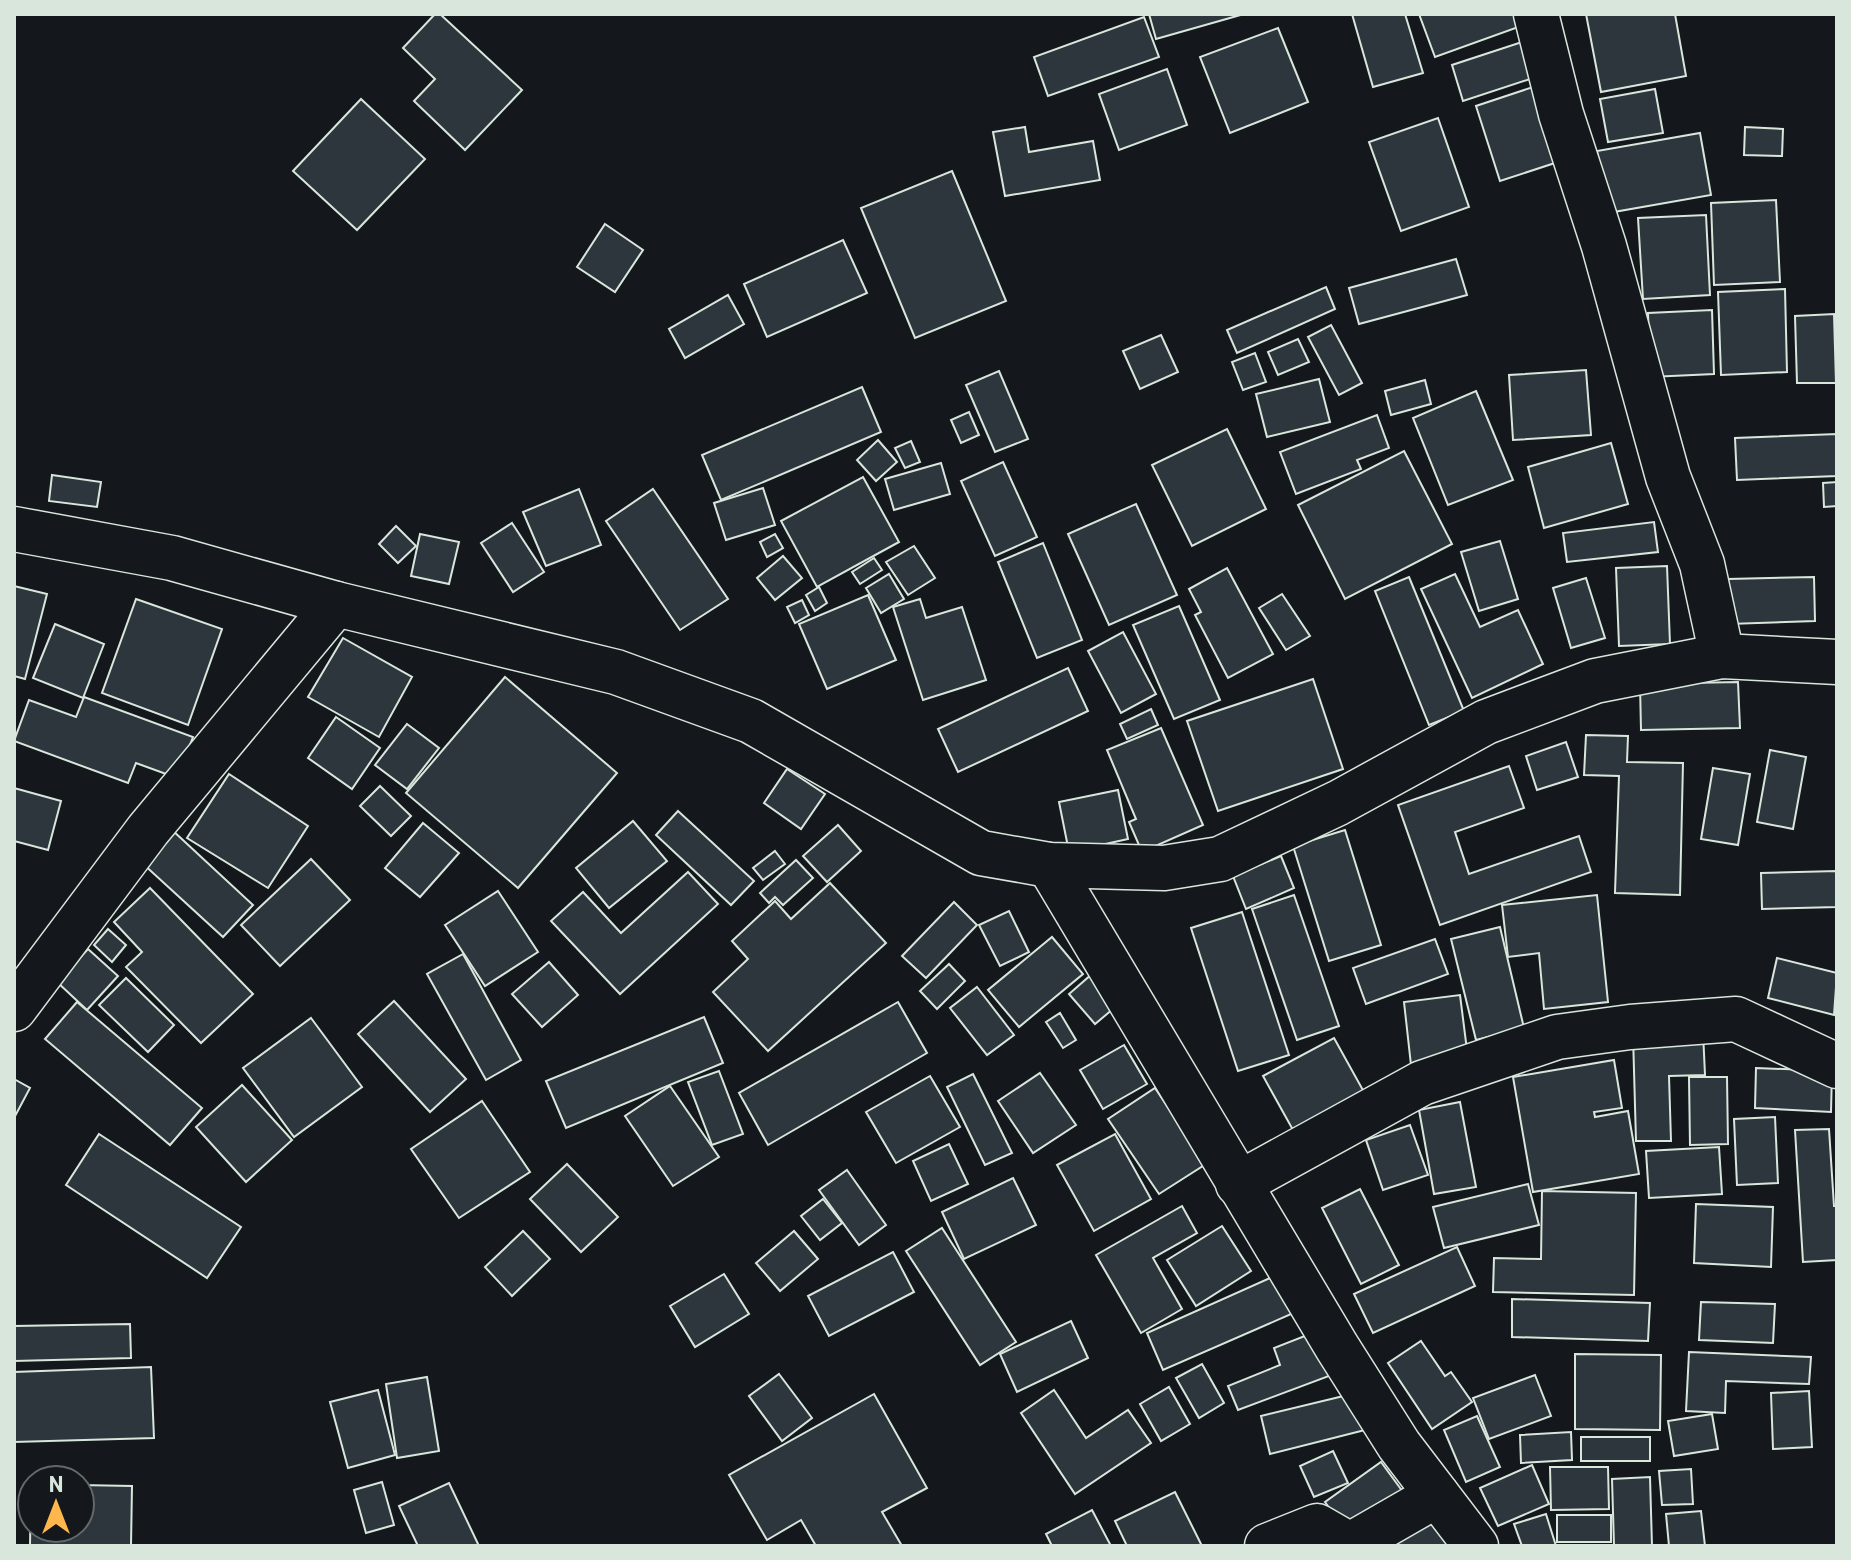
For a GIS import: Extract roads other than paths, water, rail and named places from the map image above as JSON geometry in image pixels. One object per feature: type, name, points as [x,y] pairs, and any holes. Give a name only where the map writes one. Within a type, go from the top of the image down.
[{"type":"street","points":[[1536,14],[1561,114],[1604,246],[1668,477],[1702,564],[1722,656]]},
{"type":"street","points":[[14,529],[172,558],[336,604],[616,672],[751,721],[981,853],[1049,865],[1164,868],[1220,859],[1338,803],[1486,722],[1595,681],[1722,656],[1837,662]]},
{"type":"street","points":[[14,1009],[148,830],[336,604]]},
{"type":"street","points":[[1049,865],[1238,1184],[1399,1445],[1476,1546]]},
{"type":"street","points":[[1238,1184],[1422,1083],[1557,1037],[1630,1027],[1736,1019],[1821,1062],[1837,1066]]},
{"type":"street","points":[[1267,1546],[1317,1526],[1350,1545],[1437,1495]]}]
